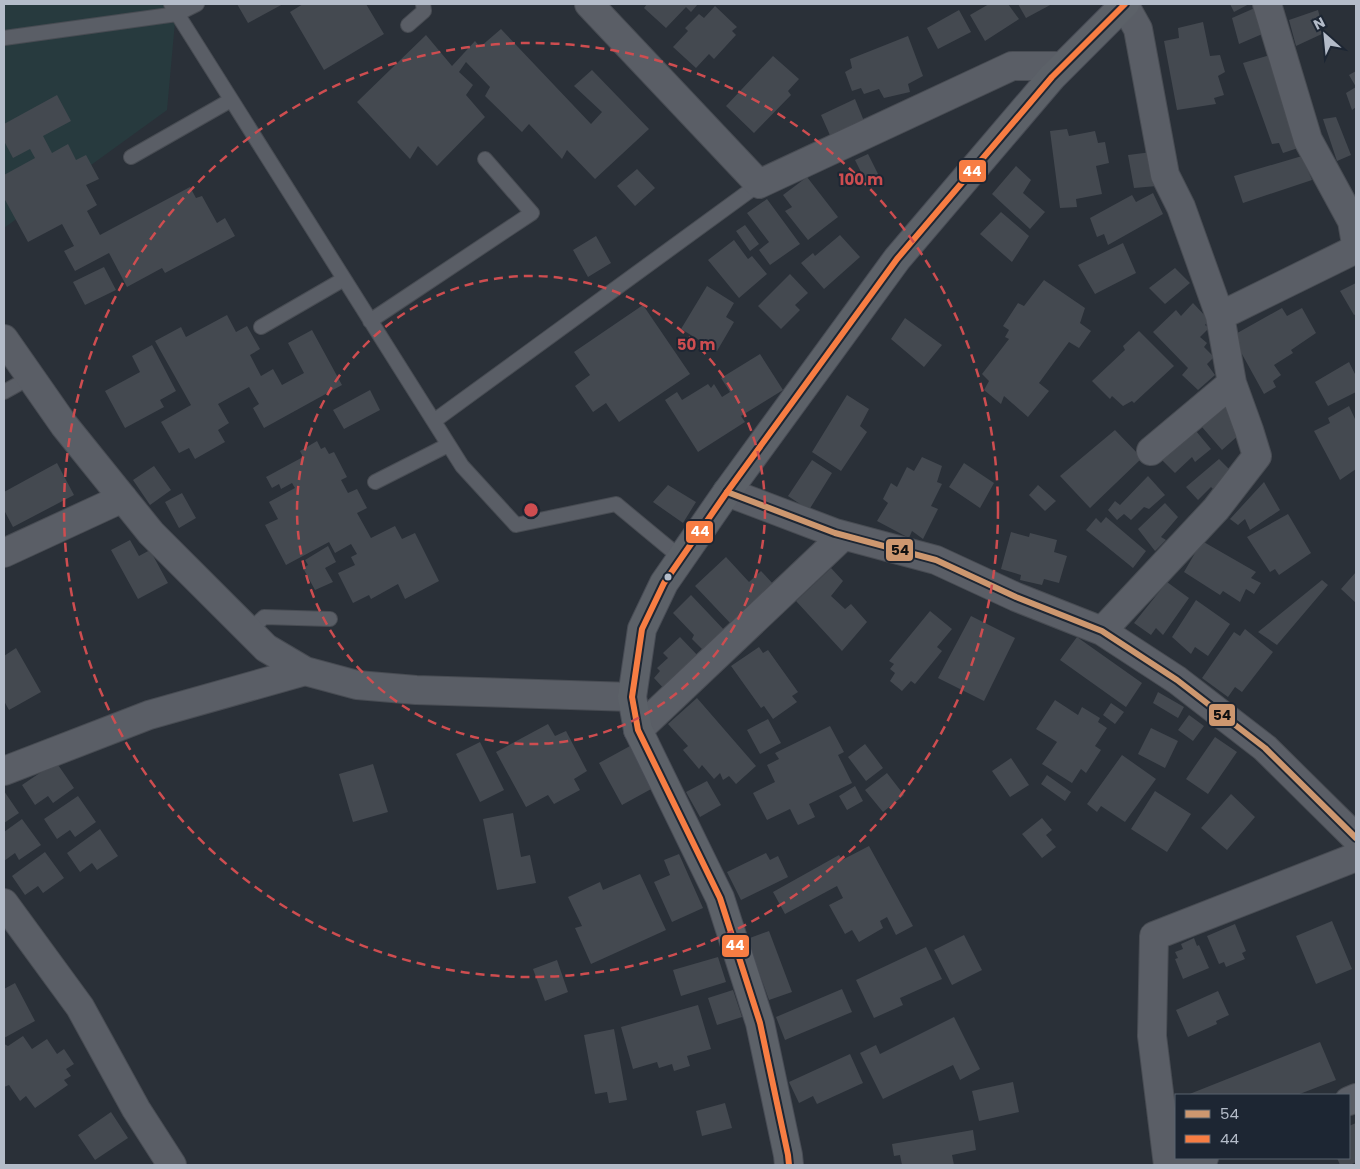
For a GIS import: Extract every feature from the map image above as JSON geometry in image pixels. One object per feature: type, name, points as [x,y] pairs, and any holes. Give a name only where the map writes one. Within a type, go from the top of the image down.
[{"type":"main road","points":[[789,1165],[760,1023],[720,898],[638,730],[632,698],[642,629],[664,583],[681,558],[897,259],[1062,66],[1124,4]]},
{"type":"street","points":[[589,4],[759,184],[1012,66],[1062,66]]},
{"type":"street","points":[[1102,632],[1216,509],[1257,456],[1232,383],[1220,316],[1181,207],[1165,175],[1138,29],[1124,4]]},
{"type":"street","points":[[1267,4],[1308,140],[1352,221],[1356,244]]},
{"type":"street","points":[[1220,316],[1356,249]]},
{"type":"street","points":[[4,339],[64,425],[151,533],[266,648],[305,671],[358,685],[416,690],[632,698]]},
{"type":"street","points":[[1151,451],[1232,383]]},
{"type":"street","points":[[727,492],[843,536],[936,560],[1016,597],[1102,632],[1176,680],[1265,748],[1356,838]]},
{"type":"street","points":[[4,553],[123,498]]},
{"type":"street","points":[[638,730],[843,536]]},
{"type":"street","points":[[4,771],[149,715],[305,671]]},
{"type":"street","points":[[1168,1165],[1152,1036],[1154,936],[1356,857]]},
{"type":"street","points":[[4,903],[80,1007],[136,1110],[172,1165]]},
{"type":"street","points":[[1185,1165],[1201,1159]]},
{"type":"lane","points":[[4,38],[197,4]]},
{"type":"lane","points":[[408,25],[424,11],[423,4]]},
{"type":"lane","points":[[174,9],[448,445],[462,466],[516,525],[616,504],[681,558]]},
{"type":"lane","points":[[130,157],[231,100]]},
{"type":"lane","points":[[370,322],[532,213],[485,159]]},
{"type":"lane","points":[[434,421],[759,184]]},
{"type":"lane","points":[[261,327],[344,279]]},
{"type":"lane","points":[[4,392],[31,377]]},
{"type":"lane","points":[[376,482],[448,445]]},
{"type":"lane","points":[[249,631],[264,617],[330,619]]},
{"type":"green space","points":[[4,4],[197,4],[175,22],[167,110],[4,228]]},
{"type":"building","points":[[237,4],[283,4],[248,23]]},
{"type":"building","points":[[303,4],[366,4],[384,34],[324,70],[290,12]]},
{"type":"building","points":[[647,4],[698,4],[691,12],[686,7],[666,28],[644,8]]},
{"type":"building","points":[[989,4],[1008,4],[1019,19],[985,41],[970,15]]},
{"type":"building","points":[[1018,4],[1052,4],[1026,18]]},
{"type":"building","points":[[1230,4],[1249,4],[1234,12]]},
{"type":"building","points":[[715,6],[737,27],[732,31],[736,35],[714,59],[709,54],[696,68],[673,47],[688,31],[685,28],[699,14],[704,18]]},
{"type":"building","points":[[1257,7],[1267,32],[1239,44],[1232,18]]},
{"type":"building","points":[[959,10],[971,32],[938,49],[927,28]]},
{"type":"building","points":[[1318,10],[1324,33],[1296,46],[1289,20]]},
{"type":"building","points":[[1203,22],[1210,56],[1220,55],[1225,72],[1218,76],[1224,95],[1214,98],[1216,104],[1177,110],[1164,41],[1179,38],[1178,28]]},
{"type":"building","points":[[501,29],[591,124],[602,112],[574,86],[592,70],[649,129],[595,179],[567,150],[562,159],[529,124],[522,132],[485,96],[490,87],[466,62],[459,72],[473,85],[466,95],[485,117],[437,166],[418,146],[410,159],[357,102],[426,35],[452,66],[475,41],[480,47]]},
{"type":"building","points":[[908,36],[923,76],[908,84],[910,92],[884,98],[879,89],[864,94],[861,88],[852,91],[845,72],[852,68],[850,59]]},
{"type":"building","points":[[1270,55],[1304,146],[1283,153],[1279,143],[1272,144],[1243,63]]},
{"type":"building","points":[[773,56],[799,79],[788,91],[791,95],[754,133],[726,106]]},
{"type":"building","points":[[1356,71],[1356,87],[1349,75]]},
{"type":"building","points":[[1356,87],[1356,107],[1352,110],[1346,93]]},
{"type":"building","points":[[57,95],[71,121],[43,136],[52,153],[68,144],[76,160],[86,155],[99,179],[86,185],[97,205],[87,211],[100,235],[190,187],[196,198],[202,196],[217,223],[225,218],[235,236],[165,273],[162,268],[127,287],[109,253],[75,271],[64,251],[74,246],[62,224],[28,242],[4,198],[4,175],[35,158],[30,149],[13,158],[4,141],[4,124]]},
{"type":"building","points":[[855,99],[866,126],[833,142],[821,115]]},
{"type":"building","points":[[1336,117],[1351,155],[1337,161],[1323,119]]},
{"type":"building","points":[[1067,129],[1069,136],[1095,131],[1098,143],[1105,142],[1109,163],[1096,166],[1102,194],[1076,199],[1077,207],[1060,208],[1050,131]]},
{"type":"building","points":[[1152,152],[1157,186],[1134,188],[1128,155]]},
{"type":"building","points":[[868,154],[880,178],[867,184],[855,160]]},
{"type":"building","points":[[1302,156],[1312,180],[1243,203],[1234,176]]},
{"type":"building","points":[[1016,166],[1031,180],[1023,193],[1045,212],[1030,229],[992,194]]},
{"type":"building","points":[[637,169],[655,188],[635,206],[617,186]]},
{"type":"building","points":[[807,177],[838,217],[808,240],[785,211],[792,207],[783,195]]},
{"type":"building","points":[[1153,193],[1163,214],[1108,245],[1104,234],[1097,237],[1090,218],[1132,195],[1136,202]]},
{"type":"building","points":[[767,199],[800,244],[770,265],[759,250],[769,242],[747,213]]},
{"type":"building","points":[[1001,212],[1029,236],[1012,262],[980,234]]},
{"type":"building","points":[[745,225],[759,244],[750,251],[736,231]]},
{"type":"building","points":[[840,235],[860,257],[824,289],[801,263],[813,253],[815,256]]},
{"type":"building","points":[[596,236],[611,263],[588,277],[573,250]]},
{"type":"building","points":[[734,240],[748,259],[752,256],[767,274],[739,298],[708,260]]},
{"type":"building","points":[[1123,243],[1136,273],[1095,294],[1078,265]]},
{"type":"building","points":[[104,267],[116,290],[85,305],[73,282]]},
{"type":"building","points":[[1175,268],[1190,283],[1165,304],[1149,288]]},
{"type":"building","points":[[790,274],[808,293],[795,305],[800,310],[781,329],[758,306]]},
{"type":"building","points":[[1044,280],[1085,308],[1080,323],[1091,331],[1079,348],[1069,342],[1039,383],[1049,391],[1028,417],[1004,396],[1001,404],[984,390],[989,381],[982,374],[1009,339],[1005,337],[1009,330],[1003,326],[1018,303],[1024,306]]},
{"type":"building","points":[[1356,283],[1356,314],[1354,315],[1340,291]]},
{"type":"building","points":[[707,286],[734,303],[726,317],[734,322],[717,351],[681,329]]},
{"type":"building","points":[[1193,303],[1209,320],[1205,325],[1209,328],[1200,337],[1207,343],[1204,347],[1214,357],[1207,364],[1215,375],[1198,390],[1182,375],[1188,368],[1153,332],[1176,310],[1181,316]]},
{"type":"building","points":[[643,305],[690,374],[619,422],[606,403],[593,412],[575,386],[590,375],[574,352]]},
{"type":"building","points":[[1282,308],[1287,316],[1302,308],[1316,333],[1291,350],[1293,353],[1274,365],[1281,375],[1273,381],[1276,387],[1264,394],[1232,336]]},
{"type":"building","points":[[227,315],[236,332],[247,326],[260,349],[250,355],[261,376],[273,369],[282,385],[304,373],[288,343],[312,330],[342,385],[264,428],[253,408],[259,404],[249,387],[218,404],[229,423],[218,430],[225,442],[195,459],[189,448],[179,453],[161,422],[191,405],[155,341],[181,327],[186,337]]},
{"type":"building","points":[[905,318],[942,345],[924,367],[891,339]]},
{"type":"building","points":[[1139,331],[1174,366],[1134,403],[1132,401],[1123,406],[1112,396],[1110,399],[1092,381],[1125,350],[1123,346]]},
{"type":"building","points":[[152,345],[176,391],[160,400],[164,407],[125,428],[105,391],[140,372],[132,356]]},
{"type":"building","points":[[760,354],[783,390],[741,416],[745,422],[698,452],[665,400],[677,392],[682,400],[708,384],[711,388],[714,384],[722,397],[730,392],[721,378]]},
{"type":"building","points":[[1349,362],[1356,376],[1356,392],[1328,406],[1315,382]]},
{"type":"building","points":[[370,390],[380,410],[344,429],[333,410]]},
{"type":"building","points":[[847,395],[869,409],[860,426],[867,432],[841,471],[812,452]]},
{"type":"building","points":[[1349,406],[1356,418],[1356,469],[1340,480],[1314,431],[1330,423],[1328,418]]},
{"type":"building","points":[[1226,407],[1236,420],[1232,425],[1240,434],[1222,450],[1202,427]]},
{"type":"building","points":[[1115,430],[1142,458],[1090,508],[1060,476]]},
{"type":"building","points":[[1196,431],[1211,449],[1195,462],[1192,457],[1175,473],[1161,459]]},
{"type":"building","points":[[317,441],[321,449],[325,447],[329,454],[334,452],[347,477],[341,480],[348,493],[357,489],[367,508],[357,513],[371,538],[395,526],[402,539],[415,533],[439,581],[405,599],[398,584],[371,599],[369,595],[353,603],[338,573],[355,565],[351,557],[357,554],[351,544],[335,553],[329,542],[286,565],[265,525],[278,519],[269,502],[295,488],[292,483],[281,489],[279,484],[272,488],[266,477],[303,457],[300,451]]},
{"type":"building","points":[[922,457],[942,466],[937,482],[942,484],[931,506],[938,509],[923,539],[912,531],[909,538],[877,521],[888,503],[883,499],[891,483],[897,487],[907,467],[914,471]]},
{"type":"building","points":[[1219,459],[1233,473],[1215,491],[1211,487],[1198,500],[1186,487]]},
{"type":"building","points":[[812,460],[832,473],[809,510],[788,496]]},
{"type":"building","points":[[57,463],[74,495],[13,527],[4,510],[4,492]]},
{"type":"building","points":[[964,463],[994,483],[980,508],[949,487]]},
{"type":"building","points":[[154,466],[171,490],[150,505],[133,480]]},
{"type":"building","points":[[1148,476],[1165,495],[1149,509],[1144,507],[1131,520],[1124,514],[1117,520],[1108,510],[1115,501],[1120,505]]},
{"type":"building","points":[[1264,482],[1280,510],[1250,530],[1245,519],[1238,525],[1230,519]]},
{"type":"building","points":[[668,485],[696,502],[683,523],[653,502]]},
{"type":"building","points":[[1038,485],[1056,501],[1045,511],[1029,495]]},
{"type":"building","points":[[182,493],[196,518],[179,528],[165,502]]},
{"type":"building","points":[[1165,503],[1178,517],[1161,537],[1166,540],[1155,551],[1138,529]]},
{"type":"building","points":[[1288,514],[1311,553],[1279,575],[1275,569],[1270,572],[1247,537]]},
{"type":"building","points":[[1106,517],[1146,551],[1133,568],[1086,530],[1096,518],[1101,523]]},
{"type":"building","points":[[1011,532],[1029,537],[1030,533],[1057,540],[1054,552],[1067,556],[1059,583],[1044,579],[1042,585],[1020,580],[1021,575],[1001,569]]},
{"type":"building","points":[[130,540],[139,556],[150,550],[168,583],[138,599],[111,550]]},
{"type":"building","points":[[1202,541],[1256,572],[1251,578],[1261,583],[1254,594],[1246,589],[1240,602],[1223,591],[1220,595],[1184,572]]},
{"type":"building","points":[[328,546],[336,562],[325,568],[333,582],[315,590],[303,568],[308,565],[305,560]]},
{"type":"building","points":[[726,557],[749,582],[761,571],[774,585],[732,625],[695,586]]},
{"type":"building","points":[[831,568],[843,581],[831,596],[845,609],[851,604],[867,622],[842,651],[796,601]]},
{"type":"building","points":[[1356,572],[1356,603],[1341,589]]},
{"type":"building","points":[[1322,580],[1328,585],[1277,645],[1258,632]]},
{"type":"building","points":[[1167,582],[1189,598],[1163,635],[1156,628],[1151,635],[1134,623]]},
{"type":"building","points":[[691,595],[727,633],[706,653],[692,639],[694,635],[673,613]]},
{"type":"building","points":[[1196,600],[1230,624],[1208,656],[1195,647],[1191,654],[1172,637]]},
{"type":"building","points":[[930,611],[952,629],[937,647],[942,651],[915,684],[911,681],[902,691],[890,681],[895,673],[890,669],[894,664],[889,661]]},
{"type":"building","points":[[971,616],[1015,638],[984,701],[938,678]]},
{"type":"building","points":[[1245,629],[1273,652],[1242,692],[1235,687],[1228,697],[1202,678],[1234,632],[1240,636]]},
{"type":"building","points":[[680,637],[701,659],[666,691],[654,678],[660,671],[657,668],[668,658],[663,653]]},
{"type":"building","points":[[1077,637],[1142,683],[1126,707],[1060,660]]},
{"type":"building","points":[[759,647],[763,653],[768,650],[798,692],[792,696],[797,702],[773,719],[764,706],[761,708],[731,666]]},
{"type":"building","points":[[16,648],[41,692],[9,710],[4,701],[4,656]]},
{"type":"building","points":[[1158,692],[1184,707],[1178,718],[1153,703]]},
{"type":"building","points":[[697,698],[756,766],[736,784],[729,776],[723,780],[720,773],[714,779],[702,765],[699,769],[683,750],[688,746],[668,724]]},
{"type":"building","points":[[1055,700],[1078,715],[1082,707],[1100,718],[1098,722],[1107,728],[1095,746],[1101,750],[1086,773],[1081,769],[1072,783],[1042,764],[1057,742],[1036,729]]},
{"type":"building","points":[[1111,703],[1124,712],[1115,724],[1103,715]]},
{"type":"building","points":[[1189,715],[1204,726],[1193,741],[1178,730]]},
{"type":"building","points":[[768,719],[781,743],[760,754],[747,730]]},
{"type":"building","points":[[548,724],[555,736],[566,731],[587,771],[574,779],[580,790],[554,804],[548,795],[526,807],[496,752]]},
{"type":"building","points":[[830,726],[844,752],[838,755],[852,783],[809,804],[815,817],[798,825],[790,809],[767,820],[753,793],[775,782],[767,765],[779,759],[775,753]]},
{"type":"building","points":[[1151,728],[1178,741],[1165,768],[1138,754]]},
{"type":"building","points":[[1215,737],[1237,752],[1208,794],[1186,779]]},
{"type":"building","points":[[480,742],[504,790],[480,802],[456,754]]},
{"type":"building","points":[[865,744],[883,768],[866,781],[848,757]]},
{"type":"building","points":[[630,746],[653,788],[622,805],[599,763]]},
{"type":"building","points":[[1122,755],[1156,779],[1125,822],[1101,806],[1097,812],[1087,804]]},
{"type":"building","points":[[1011,758],[1029,785],[1010,797],[992,771]]},
{"type":"building","points":[[56,762],[74,788],[53,803],[48,796],[35,805],[22,785]]},
{"type":"building","points":[[373,764],[388,812],[353,822],[339,774]]},
{"type":"building","points":[[887,773],[904,795],[883,812],[865,790]]},
{"type":"building","points":[[1047,775],[1071,792],[1065,801],[1041,784]]},
{"type":"building","points":[[707,781],[721,805],[700,817],[686,792]]},
{"type":"building","points":[[855,786],[863,801],[847,810],[839,796]]},
{"type":"building","points":[[4,791],[19,813],[4,823]]},
{"type":"building","points":[[1155,791],[1191,814],[1167,852],[1131,829]]},
{"type":"building","points":[[1231,794],[1255,817],[1227,850],[1201,828]]},
{"type":"building","points":[[78,796],[96,822],[75,837],[70,830],[57,839],[44,819]]},
{"type":"building","points":[[513,813],[521,857],[530,855],[536,883],[497,890],[483,819]]},
{"type":"building","points":[[1042,818],[1052,830],[1046,835],[1056,847],[1042,858],[1022,834]]},
{"type":"building","points":[[22,819],[41,845],[19,860],[15,853],[4,861],[4,832]]},
{"type":"building","points":[[100,829],[118,856],[97,870],[92,863],[80,872],[67,853]]},
{"type":"building","points":[[869,846],[913,926],[896,935],[887,917],[880,921],[883,928],[859,942],[852,930],[845,934],[829,905],[843,898],[837,886],[785,914],[773,892],[839,855],[842,860]]},
{"type":"building","points":[[45,852],[64,878],[43,893],[38,886],[25,895],[12,876]]},
{"type":"building","points":[[766,853],[770,860],[778,856],[788,877],[741,900],[727,872]]},
{"type":"building","points":[[679,854],[703,908],[672,922],[654,882],[670,875],[664,860]]},
{"type":"building","points":[[640,874],[666,930],[591,964],[575,928],[582,926],[568,897],[600,882],[603,890]]},
{"type":"building","points":[[1332,921],[1352,969],[1316,984],[1296,936]]},
{"type":"building","points":[[1235,924],[1246,951],[1242,953],[1245,959],[1226,967],[1224,962],[1219,964],[1207,936]]},
{"type":"building","points":[[769,931],[792,992],[769,1000],[747,939]]},
{"type":"building","points":[[964,935],[982,970],[952,985],[934,950]]},
{"type":"building","points":[[1194,938],[1209,968],[1183,979],[1175,959],[1178,958],[1175,952],[1183,949],[1181,944]]},
{"type":"building","points":[[926,947],[942,979],[900,998],[903,1005],[874,1018],[856,980]]},
{"type":"building","points":[[718,957],[726,982],[681,996],[673,970]]},
{"type":"building","points":[[557,960],[568,992],[545,1001],[533,969]]},
{"type":"building","points":[[15,983],[35,1021],[4,1038],[4,989]]},
{"type":"building","points":[[842,989],[852,1012],[785,1040],[776,1017]]},
{"type":"building","points":[[733,990],[742,1017],[717,1025],[708,998]]},
{"type":"building","points":[[1218,991],[1229,1015],[1216,1021],[1217,1024],[1188,1037],[1176,1010]]},
{"type":"building","points":[[698,1005],[711,1049],[687,1056],[690,1066],[674,1071],[672,1064],[659,1068],[657,1062],[633,1069],[621,1027]]},
{"type":"building","points":[[954,1017],[980,1069],[960,1080],[953,1065],[883,1099],[860,1053],[876,1045],[880,1054]]},
{"type":"building","points":[[614,1029],[627,1100],[609,1103],[607,1092],[595,1094],[584,1035]]},
{"type":"building","points":[[23,1036],[32,1049],[47,1039],[57,1054],[64,1049],[74,1064],[66,1069],[71,1076],[64,1080],[68,1085],[35,1108],[26,1096],[20,1101],[9,1085],[4,1087],[4,1044],[8,1046]]},
{"type":"building","points":[[1320,1042],[1336,1080],[1300,1094],[1190,1094]]},
{"type":"building","points":[[850,1054],[863,1083],[817,1104],[813,1096],[799,1103],[789,1082]]},
{"type":"building","points":[[1013,1082],[1019,1112],[979,1121],[972,1091]]},
{"type":"building","points":[[725,1103],[732,1128],[702,1136],[696,1111]]},
{"type":"building","points":[[111,1112],[128,1138],[95,1160],[78,1135]]},
{"type":"building","points":[[1356,1123],[1356,1162],[1350,1165],[1340,1165],[1337,1159],[1350,1159],[1350,1126]]},
{"type":"building","points":[[973,1130],[976,1150],[952,1155],[954,1165],[902,1165],[900,1155],[894,1156],[892,1144]]},
{"type":"transit line","name":"44","points":[[789,1165],[760,1023],[720,898],[638,730],[632,697],[642,629],[664,583],[727,492],[897,259],[1052,77],[1125,4]]},
{"type":"transit line","name":"54","points":[[727,492],[835,533],[936,560],[1016,597],[1102,631],[1177,680],[1265,748],[1356,838]]}]
